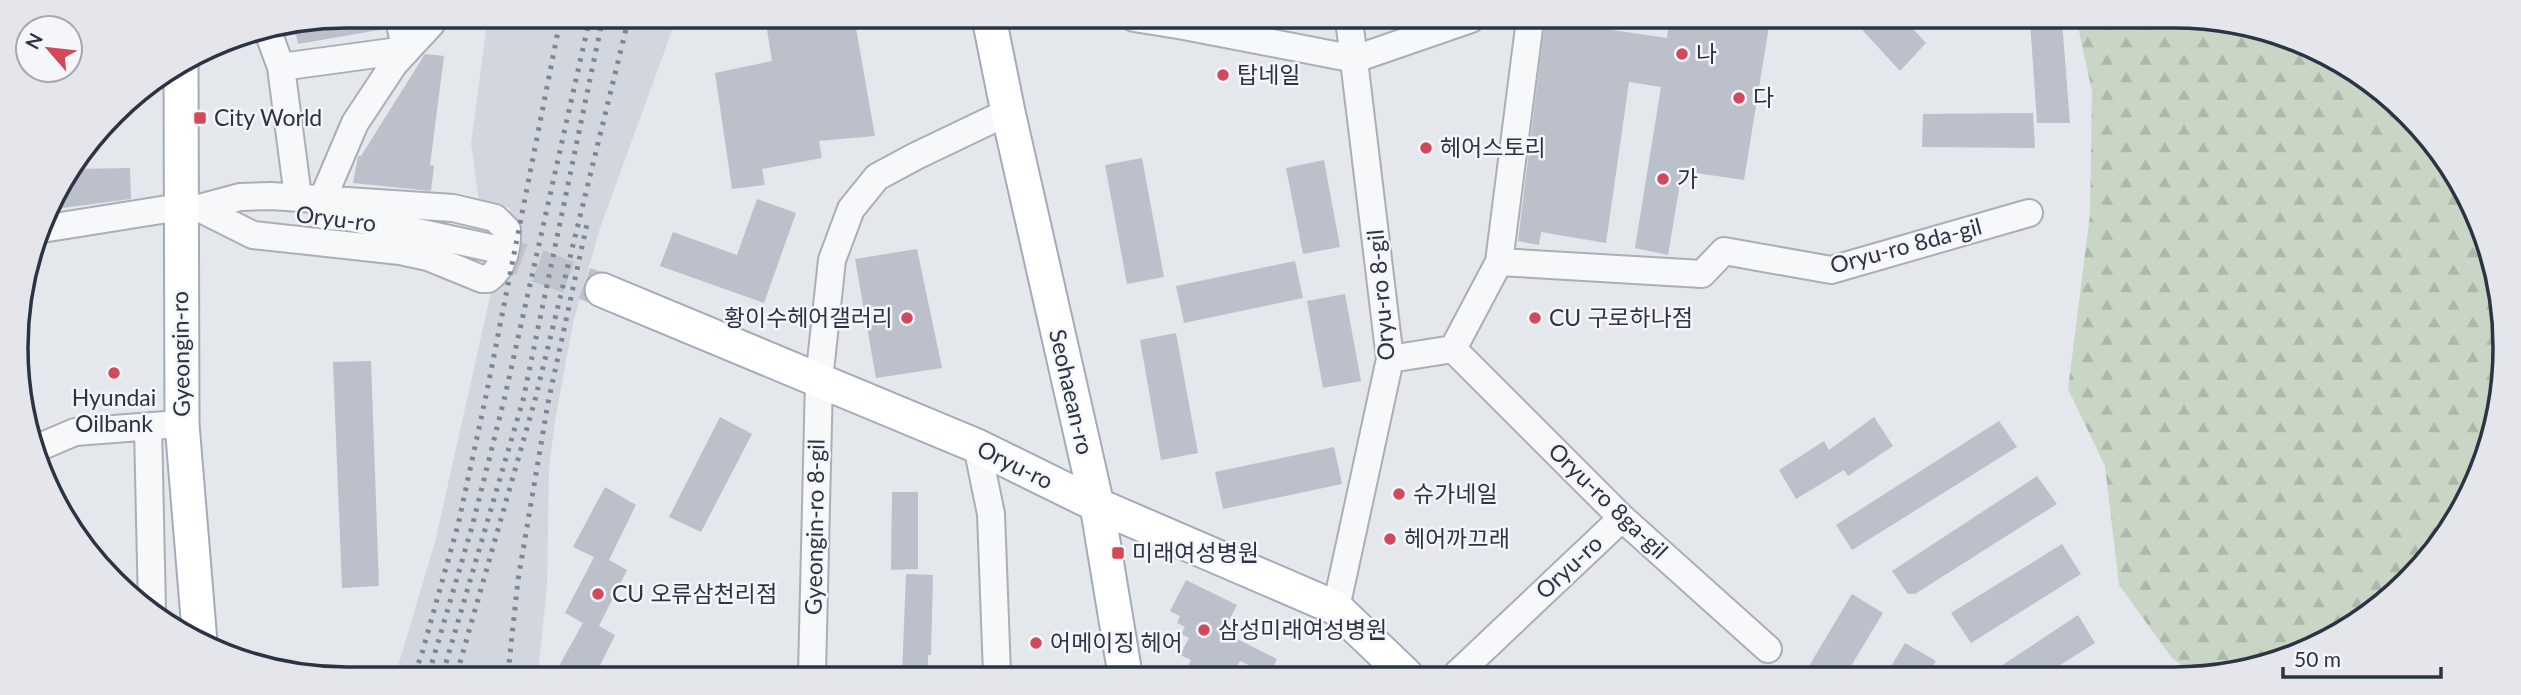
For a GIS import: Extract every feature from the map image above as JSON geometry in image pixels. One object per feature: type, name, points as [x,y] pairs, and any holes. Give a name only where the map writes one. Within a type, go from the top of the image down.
[{"type":"main road","name":"Seohaean-ro","points":[[991,28],[1097,505],[1124,667]]},
{"type":"main road","name":"Gyeongin-ro","points":[[182,75],[189,207],[181,425],[199,630]]},
{"type":"main road","name":"Oryu-ro","points":[[602,290],[978,446],[1097,505],[1336,608],[1398,667]]},
{"type":"street","points":[[401,28],[406,50]]},
{"type":"street","points":[[311,198],[394,64],[425,28]]},
{"type":"street","points":[[1211,28],[1355,59],[1445,28]]},
{"type":"street","name":"Oryu-ro 8-gil","points":[[1336,608],[1390,359],[1350,28]]},
{"type":"street","points":[[1390,359],[1453,349],[1499,262],[1529,28]]},
{"type":"street","points":[[270,38],[281,67],[311,198]]},
{"type":"street","points":[[281,67],[406,50]]},
{"type":"street","points":[[819,380],[832,260],[850,209],[877,177],[1008,112]]},
{"type":"street","points":[[51,228],[240,197],[311,198],[453,208],[495,218],[508,230],[508,239],[500,267],[488,279],[482,279],[428,257],[400,251],[253,235],[189,207]]},
{"type":"street","name":"Oryu-ro","points":[[189,207],[348,218],[491,248]]},
{"type":"street","name":"Oryu-ro 8da-gil","points":[[1499,262],[1702,274],[1724,251],[1831,270],[2029,213]]},
{"type":"street","name":"Oryu-ro 8ga-gil","points":[[1453,349],[1622,518],[1768,649]]},
{"type":"street","name":"Gyeongin-ro 8-gil","points":[[812,667],[819,380]]},
{"type":"street","points":[[44,445],[75,432],[181,425]]},
{"type":"street","points":[[148,427],[152,600]]},
{"type":"street","points":[[978,446],[991,514],[997,667]]},
{"type":"street","name":"Oryu-ro","points":[[1464,667],[1622,518]]},
{"type":"shaded area","points":[[486,28],[673,28],[600,228],[573,323],[549,470],[547,586],[539,667],[398,667],[435,542],[510,208],[479,201],[471,143]]},
{"type":"green space","points":[[2078,28],[2215,31],[2256,39],[2296,52],[2333,71],[2368,94],[2414,137],[2450,188],[2476,245],[2490,306],[2492,368],[2482,430],[2460,489],[2427,542],[2384,588],[2333,624],[2276,650],[2236,661],[2183,667],[2172,658],[2119,585],[2105,466],[2068,389],[2090,215],[2092,91]]},
{"type":"building","points":[[385,28],[385,29],[298,44],[295,33]]},
{"type":"building","points":[[767,28],[856,28],[875,136],[819,141],[822,158],[762,169],[765,185],[732,189],[715,73],[772,61]]},
{"type":"building","points":[[1544,28],[1599,28],[1667,38],[1668,28],[1769,28],[1744,180],[1682,171],[1668,255],[1635,248],[1661,87],[1629,82],[1606,243],[1541,232],[1539,245],[1518,241]]},
{"type":"building","points":[[1860,28],[1912,28],[1926,43],[1900,71]]},
{"type":"building","points":[[2030,28],[2063,28],[2070,123],[2037,123]]},
{"type":"building","points":[[425,54],[444,56],[430,165],[434,166],[431,191],[353,183],[358,156],[361,156]]},
{"type":"building","points":[[2033,113],[2035,148],[1922,147],[1923,114]]},
{"type":"building","points":[[1142,158],[1164,277],[1127,284],[1105,165]]},
{"type":"building","points":[[1324,160],[1340,247],[1303,254],[1286,168]]},
{"type":"building","points":[[130,168],[131,199],[60,208],[83,169]]},
{"type":"building","points":[[757,199],[796,213],[764,303],[660,266],[673,232],[737,255]]},
{"type":"building","points":[[917,249],[942,368],[876,378],[855,259]]},
{"type":"building","points":[[1295,261],[1303,298],[1184,323],[1176,286]]},
{"type":"building","points":[[1345,294],[1361,381],[1323,388],[1307,301]]},
{"type":"building","points":[[1176,333],[1198,453],[1161,460],[1140,340]]},
{"type":"building","points":[[371,361],[379,586],[342,588],[333,362]]},
{"type":"building","points":[[720,417],[752,434],[701,532],[669,517]]},
{"type":"building","points":[[1874,417],[1893,446],[1848,476],[1844,470],[1796,499],[1779,470],[1824,441],[1829,450]]},
{"type":"building","points":[[1999,421],[2017,447],[1852,550],[1836,525]]},
{"type":"building","points":[[1334,447],[1342,484],[1223,509],[1215,472]]},
{"type":"building","points":[[2037,476],[2057,504],[1915,594],[1908,594],[1892,571]]},
{"type":"building","points":[[605,487],[636,505],[609,560],[627,570],[599,626],[615,635],[599,667],[558,667],[583,623],[565,613],[594,557],[573,547]]},
{"type":"building","points":[[892,492],[918,492],[918,569],[891,570]]},
{"type":"building","points":[[2062,544],[2081,574],[1971,643],[1951,613]]},
{"type":"building","points":[[906,574],[933,575],[931,655],[928,655],[928,667],[902,667]]},
{"type":"building","name":"삼성미래여성병원","points":[[1186,580],[1237,605],[1223,632],[1277,659],[1273,667],[1252,667],[1240,661],[1237,667],[1188,667],[1191,660],[1180,655],[1189,638],[1181,634],[1185,627],[1177,623],[1180,616],[1170,611]]},
{"type":"building","points":[[1852,594],[1883,613],[1850,667],[1808,667]]},
{"type":"building","points":[[2078,615],[2095,643],[2057,667],[2000,667]]},
{"type":"building","points":[[1905,643],[1936,661],[1932,667],[1890,667]]},
{"type":"tunnel","points":[[491,248],[602,290]]},
{"type":"railway","points":[[417,667],[458,525],[559,28]]},
{"type":"railway","points":[[431,667],[472,527],[505,396],[588,28]]},
{"type":"railway","points":[[445,667],[523,400],[601,28]]},
{"type":"railway","points":[[459,667],[535,400],[626,28]]},
{"type":"railway","points":[[509,667],[518,580],[548,403],[588,219]]},
{"type":"place","name":"나","points":[[1682,54]]},
{"type":"place","name":"탑네일","points":[[1223,75]]},
{"type":"place","name":"다","points":[[1739,98]]},
{"type":"place","name":"City World","points":[[200,118]]},
{"type":"place","name":"헤어스토리","points":[[1426,148]]},
{"type":"place","name":"가","points":[[1663,179]]},
{"type":"place","name":"황이수헤어갤러리","points":[[907,318]]},
{"type":"place","name":"CU 구로하나점","points":[[1535,318]]},
{"type":"place","name":"Hyundai Oilbank","points":[[114,373]]},
{"type":"place","name":"슈가네일","points":[[1399,494]]},
{"type":"place","name":"헤어까끄래","points":[[1390,539]]},
{"type":"place","name":"미래여성병원","points":[[1118,553]]},
{"type":"place","name":"CU 오류삼천리점","points":[[598,594]]},
{"type":"place","name":"삼성미래여성병원","points":[[1204,630]]},
{"type":"place","name":"어메이징 헤어","points":[[1036,643]]}]
